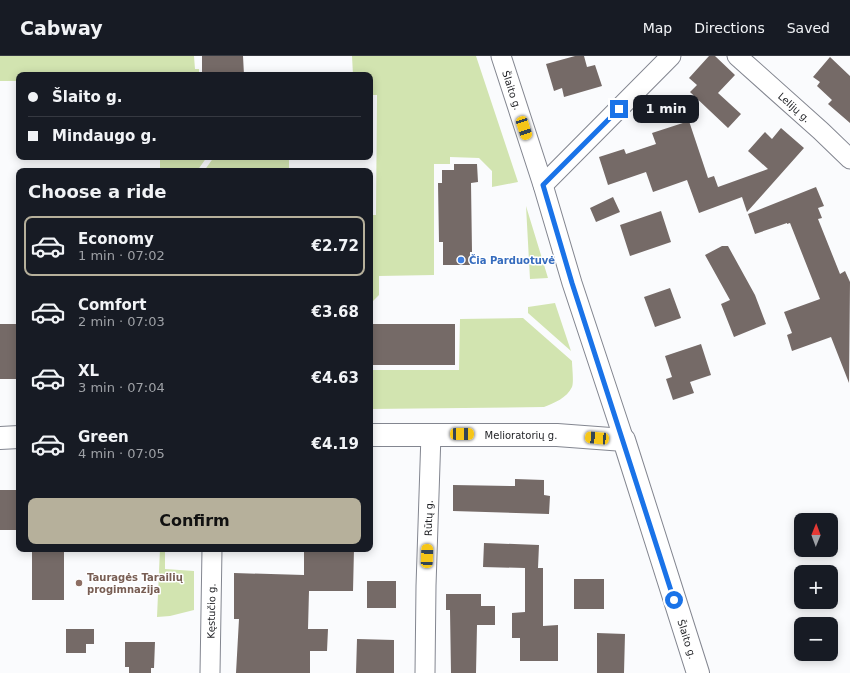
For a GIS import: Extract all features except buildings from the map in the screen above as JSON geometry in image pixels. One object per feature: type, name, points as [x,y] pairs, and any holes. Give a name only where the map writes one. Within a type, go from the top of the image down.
[{"type":"main road","name":"Melioratorių g.","points":[[373,435],[557,435],[624,440]]},
{"type":"main road","points":[[0,438],[16,437]]},
{"type":"main road","name":"Šlaito g.","points":[[624,440],[698,673]]},
{"type":"street","name":"Šlaito g.","points":[[501,56],[543,185],[572,283],[624,440]]},
{"type":"street","points":[[543,185],[671,56]]},
{"type":"street","name":"Lelijų g.","points":[[737,56],[821,131],[850,160]]},
{"type":"street","name":"Rūtų g.","points":[[425,673],[431,434]]},
{"type":"street","name":"Kęstučio g.","points":[[210,673],[212,552]]},
{"type":"green space","points":[[0,56],[194,56],[195,69],[199,69],[199,72],[16,72],[16,81],[0,81]]},
{"type":"green space","points":[[352,56],[476,56],[518,182],[492,187],[492,171],[479,158],[450,157],[450,164],[434,164],[434,275],[379,276],[379,295],[373,301],[373,215],[376,215],[377,95],[373,95],[373,72],[353,72]]},
{"type":"green space","points":[[160,160],[205,160],[199,168],[160,168]]},
{"type":"green space","points":[[212,160],[289,160],[289,168],[206,168]]},
{"type":"green space","points":[[526,206],[548,278],[530,279]]},
{"type":"green space","points":[[555,303],[571,351],[528,313],[528,307]]},
{"type":"green space","points":[[523,318],[572,361],[573,385],[570,391],[560,400],[544,407],[373,409],[373,370],[459,370],[460,319]]},
{"type":"green space","points":[[160,552],[165,552],[165,569],[194,571],[194,610],[170,616],[157,617]]},
{"type":"place","name":"Čia Parduotuvė","points":[[461,260]]},
{"type":"place","name":"Tauragės Tarailių progimnazija","points":[[79,583]]},
{"type":"route","points":[[619,109],[543,185],[572,283],[674,600]]}]
